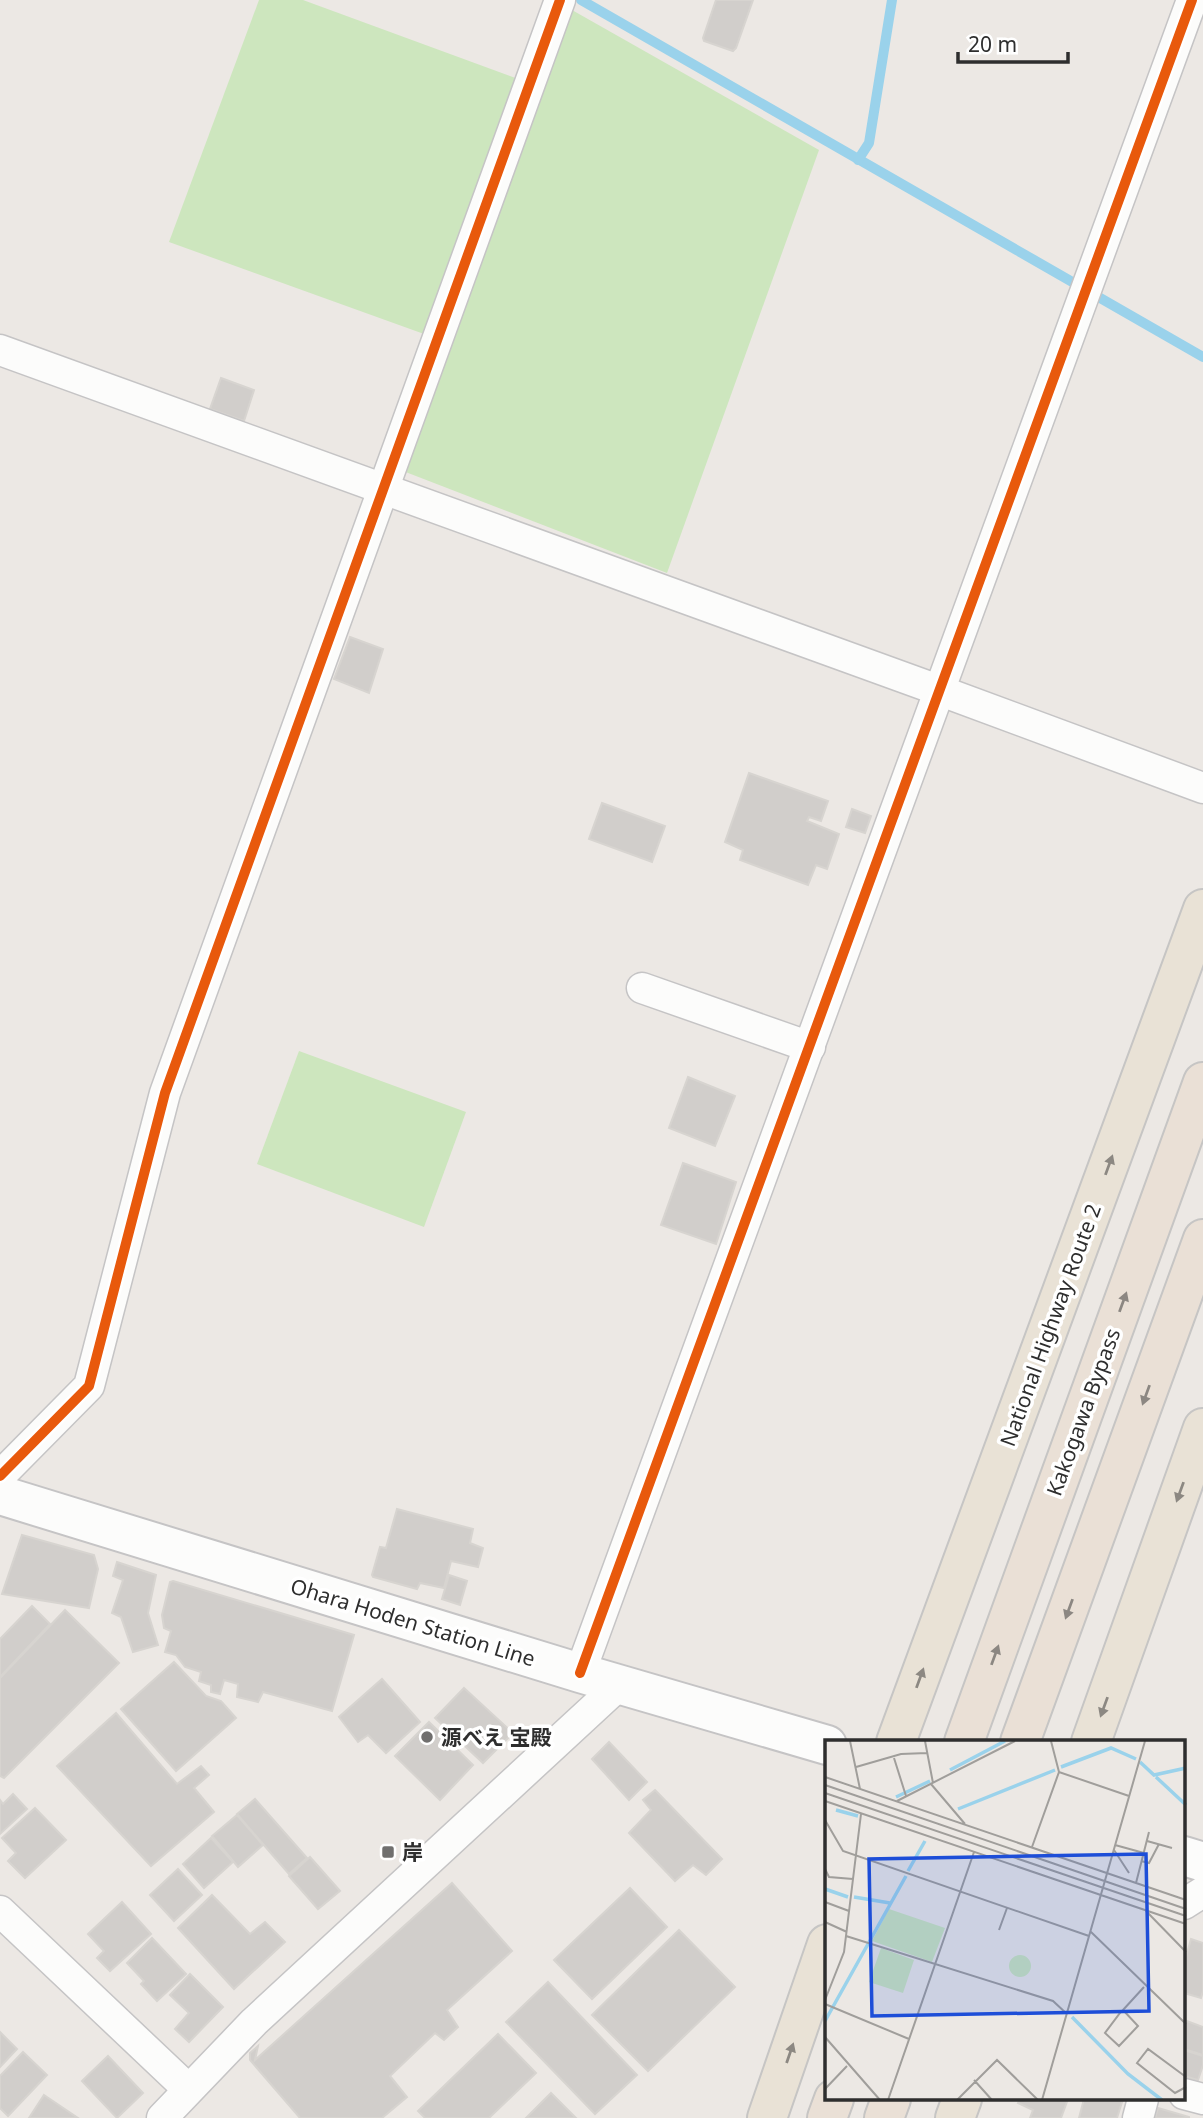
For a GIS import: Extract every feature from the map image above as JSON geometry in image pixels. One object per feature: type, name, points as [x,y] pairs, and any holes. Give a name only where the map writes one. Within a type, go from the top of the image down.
[{"type":"highway","name":"National Highway Route 2","points":[[898,1740],[1203,909]]},
{"type":"highway","name":"Kakogawa Bypass","points":[[965,1740],[1203,1082]]},
{"type":"highway","points":[[1021,1740],[1203,1239]]},
{"type":"highway","points":[[1092,1740],[1203,1428]]},
{"type":"highway","points":[[765,2117],[825,1950]]},
{"type":"highway","points":[[827,2118],[834,2100]]},
{"type":"highway","points":[[884,2118],[891,2100]]},
{"type":"highway","points":[[955,2118],[962,2100]]},
{"type":"main road","name":"Ohara Hoden Station Line","points":[[0,1495],[619,1685],[825,1744]]},
{"type":"main road","points":[[1186,1857],[1203,1862]]},
{"type":"street","points":[[580,1673],[1192,0]]},
{"type":"street","points":[[0,1476],[89,1386],[165,1093],[559,2]]},
{"type":"street","points":[[0,350],[1203,788]]},
{"type":"street","points":[[642,988],[810,1047]]},
{"type":"street","points":[[162,2118],[254,2022],[619,1685]]},
{"type":"street","points":[[1186,1903],[1203,1892]]},
{"type":"street","points":[[3,1919],[188,2089]]},
{"type":"street","points":[[1186,2095],[1203,2099]]},
{"type":"street","points":[[1138,2118],[1143,2100]]},
{"type":"green space","points":[[259,0],[303,0],[518,79],[424,334],[169,242]]},
{"type":"green space","points":[[572,10],[819,150],[667,573],[403,471]]},
{"type":"green space","points":[[299,1051],[466,1112],[424,1227],[257,1164]]},
{"type":"building","points":[[716,0],[753,0],[733,51],[704,41],[703,38]]},
{"type":"building","points":[[221,378],[254,390],[244,421],[210,409]]},
{"type":"building","points":[[350,637],[383,649],[369,693],[334,679]]},
{"type":"building","points":[[749,773],[828,801],[821,821],[809,817],[807,821],[839,834],[827,869],[816,865],[808,885],[740,860],[743,850],[725,842]]},
{"type":"building","points":[[602,803],[665,826],[652,862],[589,839]]},
{"type":"building","points":[[852,809],[871,816],[865,833],[846,827]]},
{"type":"building","points":[[688,1077],[735,1096],[715,1146],[669,1128]]},
{"type":"building","points":[[683,1163],[736,1182],[716,1244],[661,1225]]},
{"type":"building","points":[[397,1509],[473,1529],[470,1543],[483,1548],[478,1567],[451,1561],[444,1588],[420,1583],[417,1589],[373,1577],[380,1547],[386,1548]]},
{"type":"building","points":[[22,1535],[94,1555],[98,1569],[89,1608],[2,1594]]},
{"type":"building","points":[[117,1562],[156,1575],[148,1613],[158,1645],[133,1652],[121,1617],[112,1613],[123,1580],[113,1576]]},
{"type":"building","points":[[449,1575],[467,1581],[460,1605],[442,1599]]},
{"type":"building","points":[[170,1582],[354,1635],[332,1711],[263,1692],[258,1702],[237,1697],[238,1684],[224,1680],[220,1694],[211,1692],[211,1685],[199,1681],[201,1672],[185,1667],[176,1655],[165,1652],[171,1631],[164,1628],[162,1615]]},
{"type":"building","points":[[32,1606],[50,1624],[0,1677],[0,1639]]},
{"type":"building","points":[[65,1610],[119,1663],[4,1778],[0,1776],[0,1678]]},
{"type":"building","points":[[174,1662],[206,1696],[221,1701],[236,1718],[176,1771],[121,1709]]},
{"type":"building","points":[[382,1679],[420,1722],[386,1753],[368,1735],[358,1742],[339,1717]]},
{"type":"building","points":[[464,1688],[513,1733],[483,1763],[435,1718]]},
{"type":"building","points":[[116,1713],[177,1784],[201,1766],[209,1775],[194,1788],[214,1812],[151,1866],[57,1766]]},
{"type":"building","points":[[429,1722],[473,1765],[440,1800],[395,1756]]},
{"type":"building","points":[[609,1742],[647,1782],[629,1800],[592,1759]]},
{"type":"building","points":[[655,1790],[722,1859],[706,1875],[693,1865],[675,1881],[629,1833],[651,1810],[643,1800]]},
{"type":"building","points":[[13,1794],[27,1809],[0,1834],[0,1800],[3,1804]]},
{"type":"building","points":[[255,1799],[307,1858],[289,1874],[237,1814]]},
{"type":"building","points":[[35,1808],[66,1840],[25,1878],[8,1861],[16,1853],[2,1838]]},
{"type":"building","points":[[237,1815],[263,1845],[238,1867],[212,1836]]},
{"type":"building","points":[[211,1838],[233,1862],[204,1888],[183,1864]]},
{"type":"building","points":[[310,1857],[340,1891],[318,1909],[289,1876]]},
{"type":"building","points":[[178,1869],[202,1895],[174,1921],[150,1895]]},
{"type":"building","points":[[452,1883],[512,1951],[447,2010],[458,2027],[444,2040],[435,2033],[390,2076],[407,2097],[382,2118],[300,2118],[250,2060],[250,2053],[258,2046],[255,2060]]},
{"type":"building","points":[[630,1888],[667,1927],[592,1999],[554,1960]]},
{"type":"building","points":[[212,1895],[250,1934],[265,1922],[285,1942],[234,1989],[178,1928]]},
{"type":"building","points":[[122,1902],[151,1934],[110,1971],[97,1958],[104,1951],[88,1934]]},
{"type":"building","points":[[679,1930],[735,1987],[648,2071],[592,2015]]},
{"type":"building","points":[[152,1938],[186,1974],[157,2001],[141,1984],[144,1981],[127,1963]]},
{"type":"building","points":[[1191,1939],[1203,1943],[1201,1998],[1186,1994],[1186,1957]]},
{"type":"building","points":[[190,1974],[223,2007],[189,2042],[175,2029],[189,2013],[170,1995]]},
{"type":"building","points":[[548,1982],[637,2075],[595,2114],[506,2022]]},
{"type":"building","points":[[1186,2021],[1203,2027],[1203,2055],[1186,2050]]},
{"type":"building","points":[[0,2032],[17,2049],[0,2067]]},
{"type":"building","points":[[498,2034],[536,2073],[489,2118],[425,2118],[418,2111]]},
{"type":"building","points":[[1186,2051],[1203,2056],[1198,2080],[1186,2077]]},
{"type":"building","points":[[23,2052],[47,2075],[8,2116],[0,2108],[0,2076]]},
{"type":"building","points":[[108,2056],[143,2093],[117,2118],[82,2081]]},
{"type":"building","points":[[551,2093],[576,2118],[526,2118]]},
{"type":"building","points":[[44,2095],[78,2118],[29,2118]]},
{"type":"building","points":[[1020,2100],[1068,2100],[1061,2118],[1030,2118],[1033,2110],[1018,2103]]},
{"type":"building","points":[[1084,2100],[1123,2100],[1117,2118],[1079,2118]]},
{"type":"building","points":[[1158,2108],[1189,2117],[1189,2118],[1155,2118]]},
{"type":"waterway","points":[[581,0],[1203,357]]},
{"type":"waterway","points":[[858,160],[869,143],[892,0]]},
{"type":"cycle path","points":[[0,1476],[89,1386],[165,1093],[560,0]]},
{"type":"cycle path","points":[[580,1673],[1192,0]]},
{"type":"place","name":"源べえ 宝殿","points":[[427,1737]]},
{"type":"place","name":"岸","points":[[388,1852]]}]
